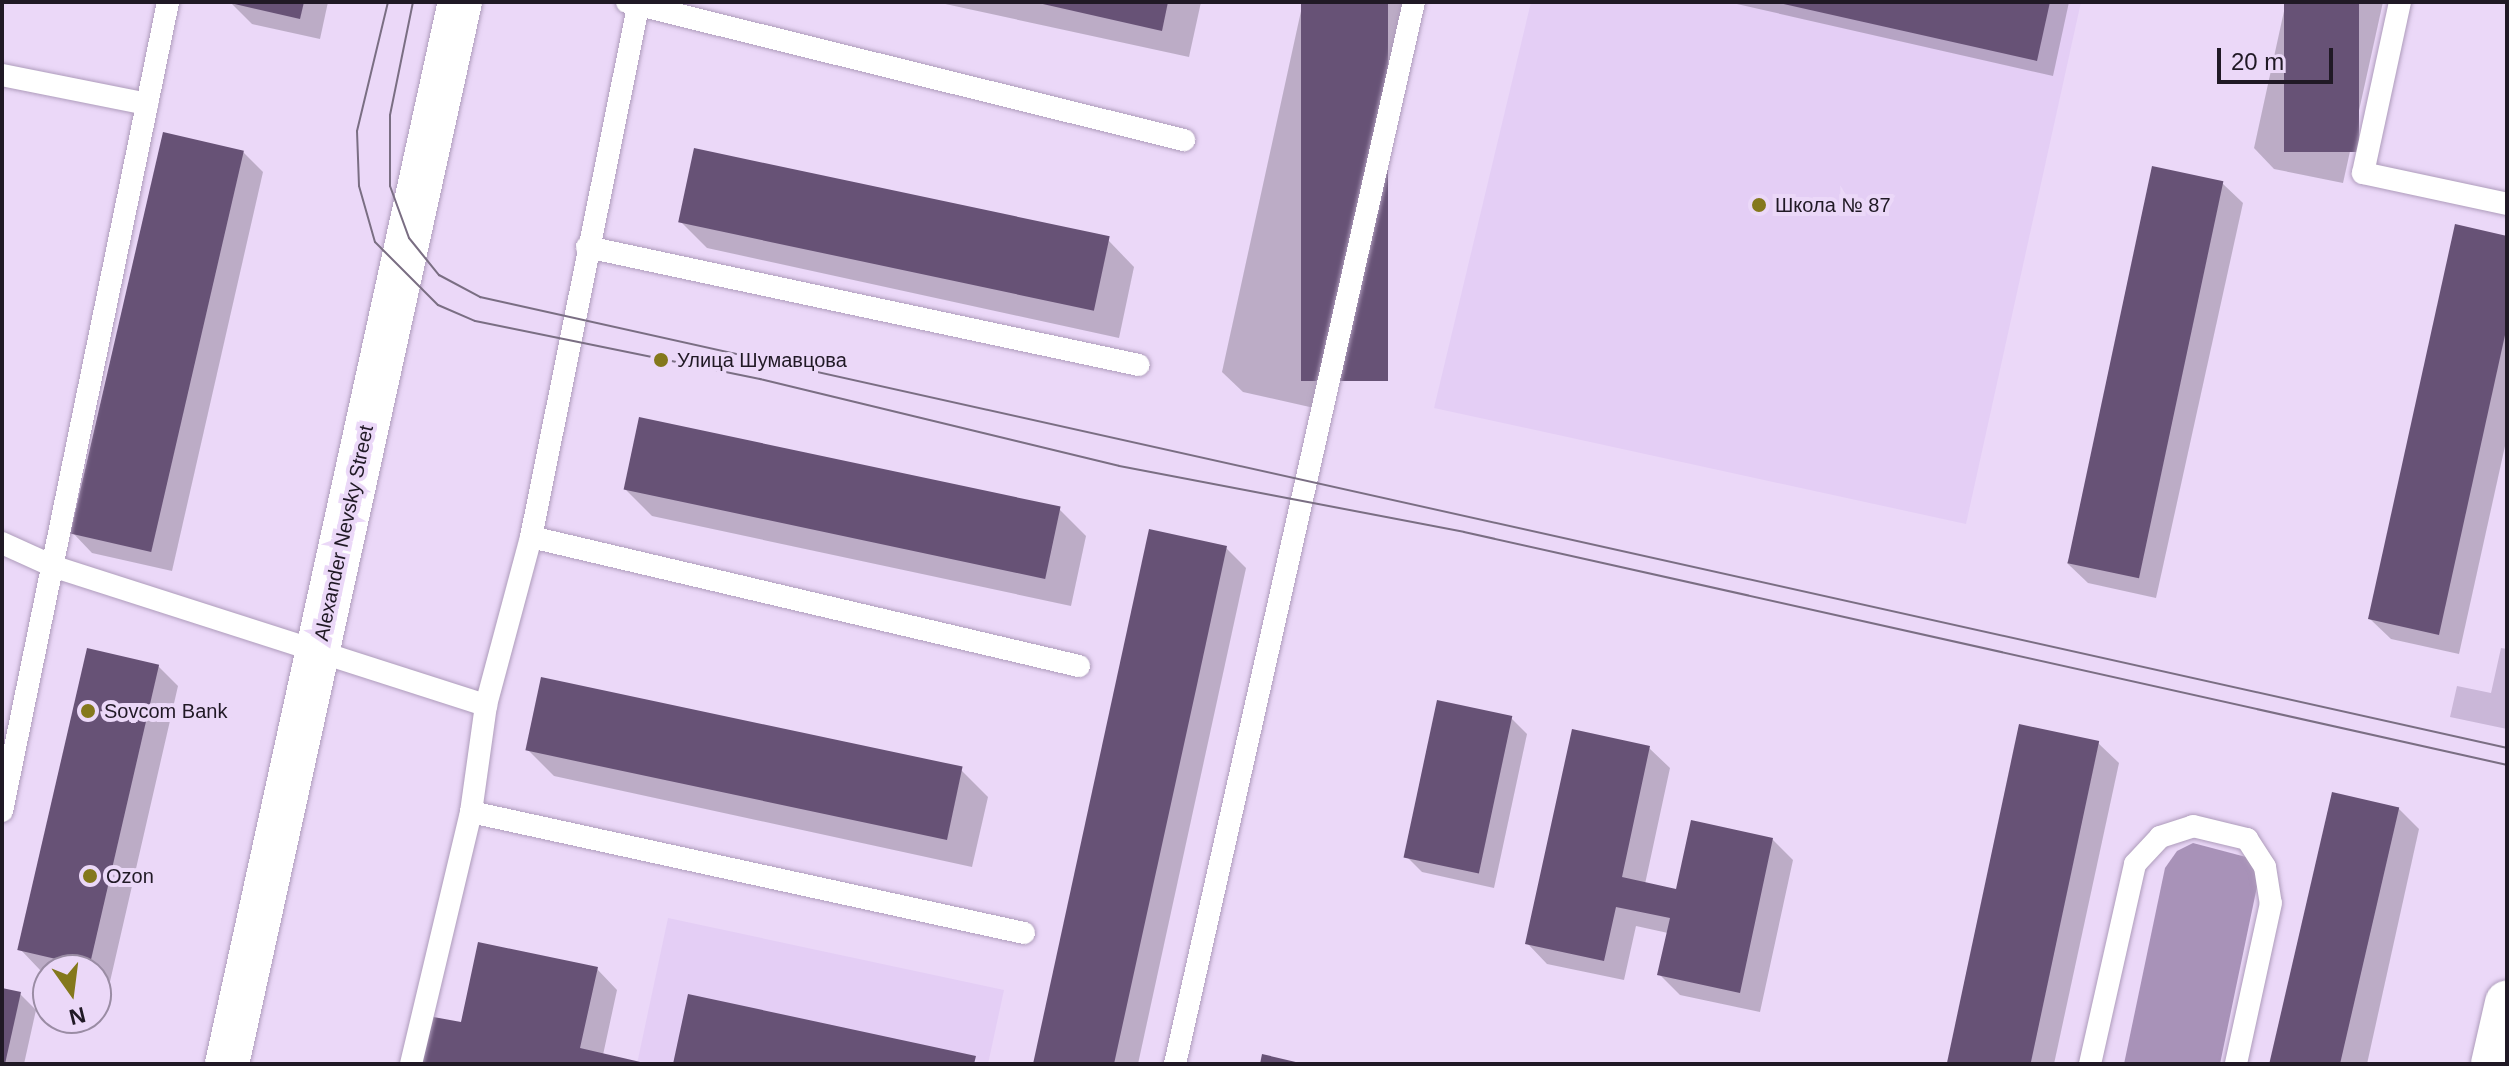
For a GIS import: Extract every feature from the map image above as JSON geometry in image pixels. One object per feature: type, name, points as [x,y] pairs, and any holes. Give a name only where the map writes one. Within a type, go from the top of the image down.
[{"type":"main road","name":"Alexander Nevsky Street","points":[[227,1064],[460,2]]},
{"type":"main road","points":[[2493,1064],[2507,1003]]},
{"type":"lane","points":[[2,811],[55,567],[168,2]]},
{"type":"lane","points":[[1175,1064],[1414,2]]},
{"type":"lane","points":[[2400,2],[2363,173],[2507,204]]},
{"type":"lane","points":[[411,1064],[471,812],[486,705],[531,537],[635,3],[1184,140]]},
{"type":"lane","points":[[2,75],[147,104]]},
{"type":"lane","points":[[587,247],[1139,365]]},
{"type":"lane","points":[[531,537],[1079,666]]},
{"type":"lane","points":[[2,543],[55,567],[318,655],[486,705]]},
{"type":"lane","points":[[471,812],[1024,933]]},
{"type":"lane","points":[[2090,1064],[2135,864],[2160,837],[2193,826],[2247,839],[2265,867],[2271,903],[2236,1064]]},
{"type":"shaded area","name":"Школа № 87","points":[[1531,2],[2081,2],[1966,524],[1434,408]]},
{"type":"shaded area","points":[[2501,648],[2507,649],[2507,729],[2450,717],[2457,686],[2491,693]]},
{"type":"shaded area","points":[[2193,843],[2246,857],[2259,877],[2220,1064],[2124,1064],[2165,868],[2177,851]]},
{"type":"shaded area","points":[[668,918],[1004,990],[988,1064],[637,1064]]},
{"type":"building","points":[[226,2],[304,2],[300,19]]},
{"type":"building","points":[[1034,2],[1168,2],[1162,31]]},
{"type":"building","points":[[1301,2],[1388,2],[1388,381],[1301,381]]},
{"type":"building","points":[[1775,2],[2050,2],[2037,61]]},
{"type":"building","points":[[2284,2],[2359,2],[2359,152],[2284,152]]},
{"type":"building","points":[[163,132],[244,151],[151,552],[70,533]]},
{"type":"building","points":[[694,148],[1110,236],[1094,311],[678,222]]},
{"type":"building","points":[[2152,166],[2223,181],[2139,578],[2068,563]]},
{"type":"building","points":[[2455,224],[2507,236],[2507,326],[2439,635],[2368,619]]},
{"type":"building","points":[[639,417],[1061,507],[1045,579],[624,489]]},
{"type":"building","points":[[1149,529],[1227,546],[1195,694],[1114,1064],[1033,1064]]},
{"type":"building","points":[[87,648],[159,665],[92,954],[34,954],[17,950]]},
{"type":"building","points":[[541,677],[963,767],[947,840],[525,750]]},
{"type":"building","points":[[1437,700],[1512,716],[1479,873],[1404,857]]},
{"type":"building","points":[[2019,724],[2099,741],[2031,1064],[1947,1064]]},
{"type":"building","points":[[1572,729],[1650,746],[1622,877],[1676,889],[1691,820],[1773,838],[1740,993],[1657,975],[1670,918],[1616,907],[1604,961],[1525,944]]},
{"type":"building","points":[[2332,792],[2399,808],[2340,1064],[2269,1063]]},
{"type":"building","points":[[478,942],[598,967],[580,1048],[649,1064],[418,1064],[428,1016],[461,1022]]},
{"type":"building","points":[[2,988],[21,992],[5,1064],[2,1064]]},
{"type":"building","points":[[688,994],[976,1056],[974,1064],[673,1064]]},
{"type":"building","points":[[1262,1054],[1300,1063],[1300,1064],[1260,1064]]},
{"type":"tram line","points":[[388,2],[357,131],[359,186],[375,242],[438,305],[475,321],[760,379],[1119,466],[1464,532],[2507,765]]},
{"type":"tram line","points":[[413,2],[390,115],[390,186],[409,238],[439,275],[480,297],[2507,748]]},
{"type":"place","name":"Школа № 87","points":[[1759,205]]},
{"type":"place","name":"Улица Шумавцова","points":[[661,360]]},
{"type":"place","name":"Sovcom Bank","points":[[88,711]]},
{"type":"place","name":"Ozon","points":[[90,876]]}]
